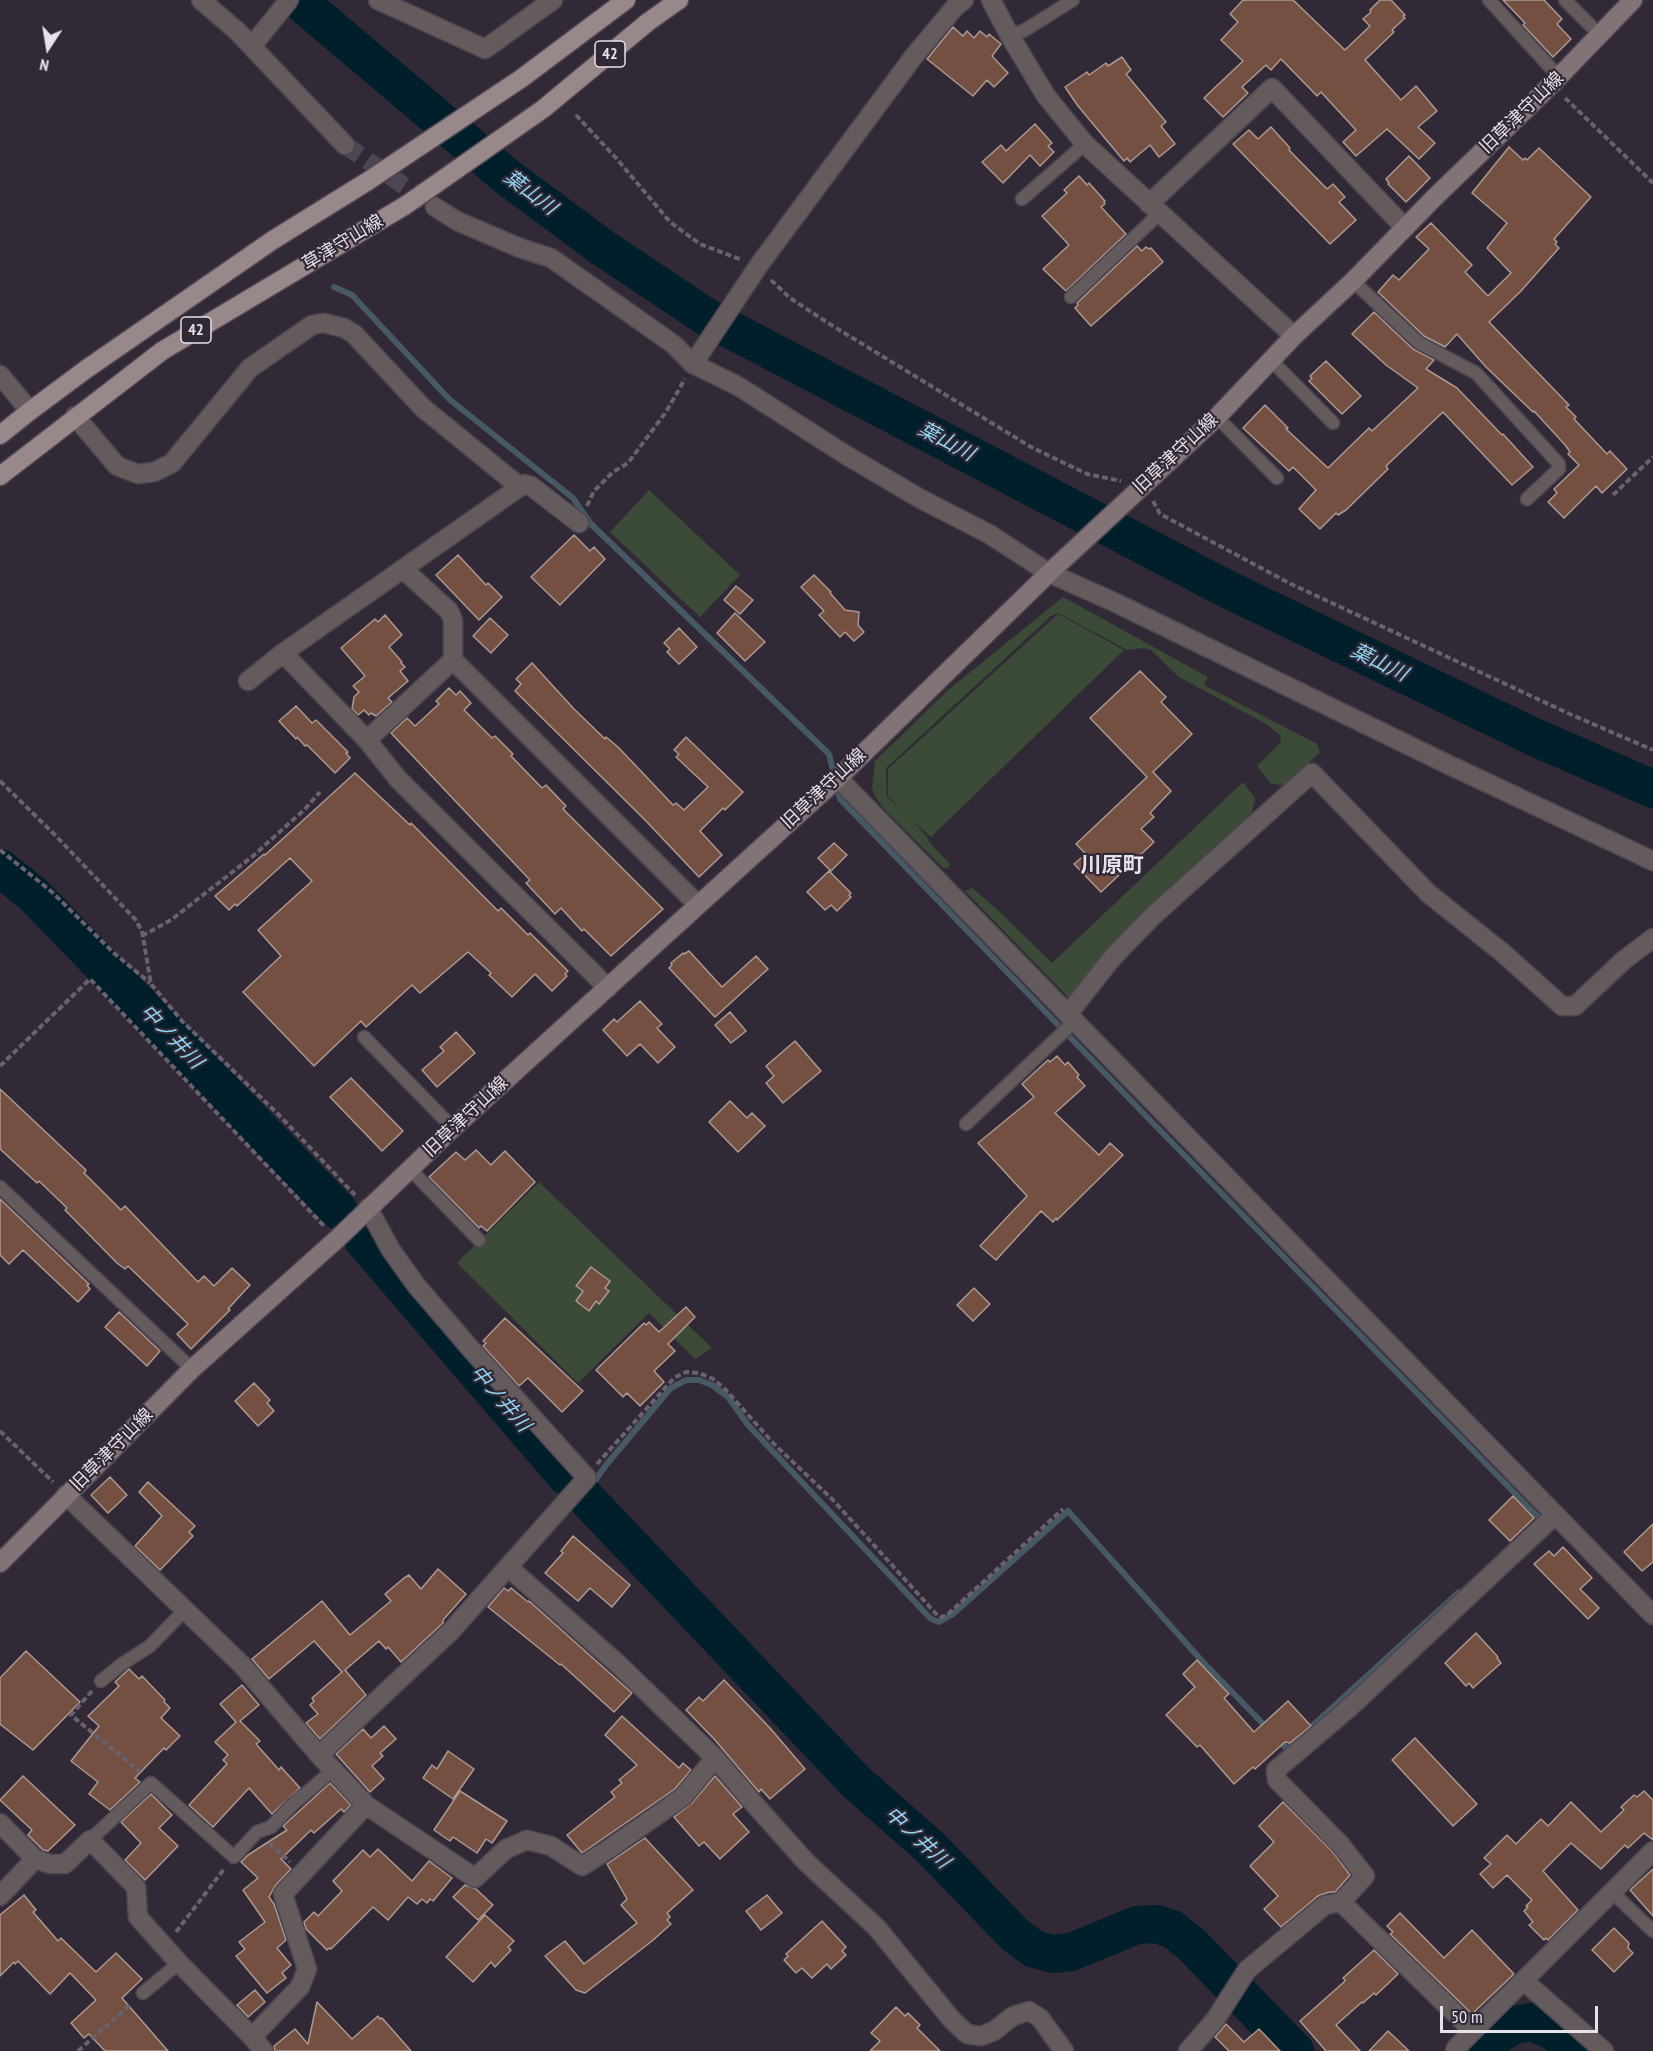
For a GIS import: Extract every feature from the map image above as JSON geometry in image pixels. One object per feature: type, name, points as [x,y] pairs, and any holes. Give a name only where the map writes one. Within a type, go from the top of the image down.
[{"type":"main road","name":"42","points":[[0,435],[30,411],[273,240],[368,181],[522,78],[626,0]]},
{"type":"main road","name":"草津守山線","points":[[0,476],[162,351],[406,205],[543,110],[648,22],[679,0]]},
{"type":"street","points":[[201,0],[252,46],[345,145]]},
{"type":"street","points":[[252,46],[289,0]]},
{"type":"street","points":[[378,0],[485,50],[553,0]]},
{"type":"street","points":[[693,364],[757,268],[914,56],[955,7],[964,0]]},
{"type":"street","points":[[992,0],[1010,36],[1046,96],[1085,144],[1294,336]]},
{"type":"street","name":"旧草津守山線","points":[[0,1563],[192,1370],[337,1239],[453,1128],[838,778],[1053,570],[1217,417],[1294,336],[1353,281],[1634,0]]},
{"type":"street","points":[[1155,208],[1272,88],[1405,228]]},
{"type":"street","points":[[435,207],[457,221],[519,248],[551,258],[673,344],[693,364],[738,386],[846,455],[919,498],[1053,570],[1445,763],[1653,861]]},
{"type":"street","points":[[75,416],[117,466],[138,474],[154,472],[172,463],[250,368],[312,325],[324,323],[344,328],[354,334],[423,408],[520,487]]},
{"type":"street","points":[[0,375],[30,411]]},
{"type":"street","points":[[248,681],[283,653],[524,484],[531,486],[579,523]]},
{"type":"street","points":[[403,569],[449,611],[453,620],[453,660],[698,905]]},
{"type":"street","points":[[283,653],[367,740],[398,779],[608,988]]},
{"type":"street","points":[[367,740],[453,660]]},
{"type":"street","points":[[1071,1018],[1113,957],[1155,915],[1312,773],[1429,894],[1503,953],[1562,1006],[1575,1006],[1624,960],[1643,944],[1653,939]]},
{"type":"street","points":[[838,778],[1653,1615]]},
{"type":"street","points":[[318,1755],[451,1631],[587,1478],[416,1285],[391,1250],[368,1208]]},
{"type":"street","points":[[66,1495],[242,1665],[318,1755],[366,1805],[475,1878],[506,1849],[527,1840],[551,1846],[582,1866],[683,1797],[715,1758]]},
{"type":"street","points":[[1188,2051],[1215,2020],[1247,1970],[1325,1905],[1341,1902],[1365,1876],[1340,1844],[1277,1780],[1276,1770],[1349,1708],[1555,1515]]},
{"type":"street","points":[[508,1567],[618,1664],[715,1758],[806,1862],[878,1928],[952,2020],[967,2034],[981,2036],[994,2031],[1013,2016],[1029,2011],[1040,2018],[1064,2051]]},
{"type":"street","points":[[252,2037],[300,1988],[307,1969],[283,1894],[366,1805]]},
{"type":"street","points":[[0,1823],[35,1859],[50,1864],[65,1864],[90,1840],[136,1887],[138,1917],[178,1963],[264,2051]]},
{"type":"street","points":[[1455,2051],[1653,1851]]},
{"type":"street","points":[[0,1896],[35,1859]]},
{"type":"street","points":[[1341,1902],[1473,2031]]},
{"type":"street","points":[[1524,1981],[1604,2051]]},
{"type":"lane","points":[[1010,36],[1024,30],[1072,0]]},
{"type":"lane","points":[[1489,0],[1556,80]]},
{"type":"lane","points":[[1565,0],[1600,35]]},
{"type":"lane","points":[[1022,199],[1085,144]]},
{"type":"lane","points":[[1071,297],[1155,208]]},
{"type":"lane","points":[[1353,281],[1419,343],[1476,373],[1559,464],[1559,469],[1527,499]]},
{"type":"lane","points":[[1271,360],[1333,423]]},
{"type":"lane","points":[[1217,417],[1277,478]]},
{"type":"lane","points":[[966,1124],[1071,1018]]},
{"type":"lane","points":[[364,1037],[453,1128]]},
{"type":"lane","points":[[410,1169],[479,1240]]},
{"type":"lane","points":[[0,1187],[192,1370]]},
{"type":"lane","points":[[101,1681],[150,1646],[184,1611]]},
{"type":"lane","points":[[90,1840],[151,1783],[234,1857],[258,1832],[271,1827],[292,1805],[333,1770]]},
{"type":"lane","points":[[1612,1892],[1653,1931]]},
{"type":"lane","points":[[143,1994],[178,1963]]},
{"type":"path","points":[[1556,80],[1653,183]]},
{"type":"path","points":[[576,116],[616,158],[670,222],[700,244],[757,268],[790,298],[1031,447],[1087,474],[1138,490],[1160,514],[1291,584],[1456,662],[1653,750]]},
{"type":"path","points":[[579,523],[594,491],[613,472],[628,463],[666,412],[693,364]]},
{"type":"path","points":[[1613,495],[1653,457]]},
{"type":"path","points":[[0,781],[135,919],[142,936],[151,984]]},
{"type":"path","points":[[142,936],[171,920],[253,856],[305,809],[320,792]]},
{"type":"path","points":[[0,850],[52,892],[115,954],[151,984],[182,1021],[279,1115],[368,1208]]},
{"type":"path","points":[[0,1066],[90,979],[337,1239]]},
{"type":"path","points":[[587,1478],[597,1462],[674,1378],[686,1372],[699,1373],[713,1379],[725,1389],[774,1444],[833,1500],[941,1617],[947,1615],[1063,1509]]},
{"type":"path","points":[[0,1431],[66,1495]]},
{"type":"path","points":[[101,1681],[71,1715],[151,1783]]},
{"type":"path","points":[[258,1832],[302,1874]]},
{"type":"path","points":[[164,1947],[234,1857]]},
{"type":"path","points":[[78,2051],[143,1994]]},
{"type":"green space","points":[[649,490],[740,575],[700,617],[610,532]]},
{"type":"green space","points":[[1063,597],[1208,677],[1204,685],[1317,744],[1320,752],[1285,786],[1270,783],[1257,766],[1281,742],[1280,735],[1266,724],[1179,677],[1151,650],[1144,648],[1127,650],[1058,613],[1051,616],[886,768],[887,797],[901,809],[888,796],[888,769],[1058,614],[1124,650],[931,837],[914,822],[950,864],[947,869],[942,867],[876,798],[872,788],[875,761],[947,691]]},
{"type":"green space","points":[[1243,782],[1255,798],[1252,813],[1192,870],[1068,997],[965,891],[972,888],[1052,963]]},
{"type":"green space","points":[[539,1182],[712,1348],[695,1359],[649,1313],[578,1383],[457,1263]]},
{"type":"building","points":[[1243,0],[1293,0],[1345,50],[1370,26],[1363,19],[1371,12],[1370,10],[1380,0],[1391,0],[1405,15],[1403,16],[1405,18],[1365,60],[1401,100],[1416,86],[1437,111],[1418,127],[1435,143],[1419,159],[1387,129],[1356,156],[1343,142],[1356,130],[1321,92],[1317,96],[1281,59],[1271,70],[1266,65],[1242,87],[1248,93],[1223,117],[1204,98],[1243,61],[1221,40],[1238,22],[1230,14]]},
{"type":"building","points":[[1503,0],[1544,0],[1562,19],[1557,24],[1571,39],[1553,57]]},
{"type":"building","points":[[953,27],[963,36],[967,31],[974,38],[980,31],[987,37],[989,34],[1001,44],[992,56],[1008,73],[994,87],[987,80],[973,96],[927,59]]},
{"type":"building","points":[[1122,57],[1131,70],[1126,74],[1166,122],[1161,126],[1175,144],[1159,157],[1150,145],[1130,162],[1127,158],[1124,161],[1065,87],[1087,72],[1089,75],[1106,63],[1108,66]]},
{"type":"building","points":[[1035,124],[1052,143],[1048,146],[1054,152],[1040,166],[1030,155],[1003,183],[982,162],[1001,145],[1006,151]]},
{"type":"building","points":[[1271,127],[1290,148],[1289,150],[1327,189],[1333,184],[1345,197],[1339,202],[1356,220],[1330,244],[1233,144],[1249,130],[1258,139]]},
{"type":"building","points":[[1509,147],[1523,160],[1525,158],[1527,160],[1539,148],[1591,197],[1554,239],[1559,248],[1521,291],[1489,322],[1569,405],[1566,407],[1576,417],[1574,419],[1607,454],[1610,451],[1627,469],[1602,493],[1596,486],[1564,518],[1548,502],[1557,493],[1554,489],[1579,465],[1568,454],[1570,452],[1566,446],[1534,411],[1486,367],[1457,334],[1445,347],[1424,336],[1378,292],[1393,275],[1399,280],[1429,249],[1416,237],[1431,223],[1472,265],[1465,272],[1488,296],[1511,273],[1487,248],[1507,223],[1472,193]]},
{"type":"building","points":[[1409,156],[1430,178],[1406,202],[1386,179]]},
{"type":"building","points":[[1079,176],[1087,185],[1089,183],[1105,201],[1101,207],[1126,234],[1066,291],[1043,269],[1069,245],[1042,216],[1067,193],[1064,190]]},
{"type":"building","points":[[1137,246],[1142,251],[1146,247],[1151,248],[1163,262],[1091,326],[1075,308],[1077,303]]},
{"type":"building","points":[[1374,312],[1413,349],[1434,360],[1426,369],[1457,388],[1533,467],[1512,485],[1443,412],[1386,466],[1388,469],[1346,510],[1338,515],[1336,513],[1320,529],[1299,509],[1316,490],[1293,467],[1289,471],[1243,428],[1265,405],[1288,428],[1286,429],[1328,468],[1369,428],[1372,431],[1418,388],[1386,365],[1352,334]]},
{"type":"building","points":[[1326,361],[1361,396],[1342,414],[1309,381],[1312,378],[1310,376]]},
{"type":"building","points":[[574,535],[590,551],[594,547],[605,559],[560,605],[531,577]]},
{"type":"building","points":[[458,555],[486,585],[488,583],[502,597],[479,620],[436,575]]},
{"type":"building","points":[[814,575],[845,610],[859,612],[858,625],[864,632],[854,641],[845,632],[840,637],[819,615],[824,611],[801,587]]},
{"type":"building","points":[[736,586],[753,600],[740,614],[724,600]]},
{"type":"building","points":[[735,613],[765,642],[745,661],[717,633]]},
{"type":"building","points":[[385,615],[402,635],[389,647],[405,667],[400,671],[408,681],[388,698],[392,702],[376,716],[371,713],[369,715],[364,710],[358,715],[352,709],[354,697],[359,692],[353,686],[365,676],[341,648],[375,619],[378,622]]},
{"type":"building","points":[[490,618],[508,635],[491,653],[473,636]]},
{"type":"building","points":[[679,628],[697,647],[679,664],[667,652],[670,649],[664,643]]},
{"type":"building","points":[[532,663],[574,709],[605,739],[606,737],[618,747],[673,805],[676,803],[684,810],[708,787],[676,757],[679,754],[674,750],[686,737],[743,792],[700,831],[722,855],[699,877],[515,691],[521,684],[516,679]]},
{"type":"building","points":[[1140,671],[1166,697],[1161,702],[1192,734],[1153,772],[1171,791],[1150,813],[1154,817],[1141,829],[1154,842],[1101,892],[1074,864],[1086,854],[1076,844],[1147,777],[1090,718]]},
{"type":"building","points":[[449,688],[456,695],[460,691],[471,703],[464,710],[492,738],[495,736],[513,754],[511,756],[542,788],[546,785],[566,806],[563,809],[663,909],[611,956],[584,929],[582,931],[561,908],[555,914],[526,883],[530,880],[391,733],[407,718],[415,726],[439,704],[436,701]]},
{"type":"building","points":[[296,706],[312,723],[316,720],[348,752],[346,753],[350,758],[335,773],[279,721]]},
{"type":"building","points":[[355,773],[410,825],[411,823],[498,911],[501,908],[568,971],[565,974],[567,976],[552,991],[535,974],[512,997],[468,952],[420,993],[412,985],[366,1027],[361,1021],[314,1066],[243,992],[281,956],[258,930],[312,881],[290,858],[237,906],[235,904],[229,910],[215,896],[265,855]]},
{"type":"building","points":[[834,843],[847,855],[831,871],[818,858]]},
{"type":"building","points":[[829,871],[851,893],[849,895],[851,897],[837,911],[831,905],[825,910],[807,892]]},
{"type":"building","points":[[689,951],[722,987],[756,956],[768,969],[715,1017],[669,968],[671,963]]},
{"type":"building","points":[[640,1001],[662,1024],[657,1028],[675,1047],[658,1063],[640,1044],[627,1056],[603,1030],[614,1019],[617,1022]]},
{"type":"building","points":[[730,1012],[746,1031],[731,1043],[715,1025]]},
{"type":"building","points":[[456,1032],[475,1053],[437,1087],[422,1070],[444,1051],[440,1047]]},
{"type":"building","points":[[795,1041],[821,1071],[783,1103],[766,1083],[774,1076],[766,1066]]},
{"type":"building","points":[[1057,1056],[1065,1065],[1068,1062],[1085,1086],[1055,1113],[1099,1155],[1110,1143],[1123,1155],[1057,1220],[1056,1218],[1053,1222],[1041,1211],[996,1260],[980,1246],[1027,1196],[978,1143],[1034,1097],[1022,1084],[1048,1060],[1050,1062]]},
{"type":"building","points":[[351,1078],[403,1131],[382,1151],[330,1097]]},
{"type":"building","points":[[0,1089],[86,1170],[84,1173],[121,1210],[125,1206],[198,1282],[204,1276],[214,1286],[232,1268],[250,1285],[228,1309],[230,1310],[191,1349],[177,1334],[188,1324],[128,1266],[125,1269],[117,1263],[65,1210],[67,1208],[0,1149]]},
{"type":"building","points":[[730,1101],[747,1118],[752,1113],[765,1126],[738,1152],[709,1122]]},
{"type":"building","points":[[476,1150],[491,1165],[505,1151],[535,1182],[487,1231],[481,1226],[479,1228],[429,1177],[456,1152],[465,1160]]},
{"type":"building","points":[[0,1199],[89,1284],[87,1285],[90,1289],[78,1302],[23,1250],[9,1264],[0,1255]]},
{"type":"building","points":[[591,1267],[610,1281],[605,1288],[609,1291],[599,1304],[596,1301],[589,1311],[576,1301],[583,1291],[576,1286]]},
{"type":"building","points":[[974,1288],[990,1304],[973,1321],[957,1305]]},
{"type":"building","points":[[686,1307],[695,1317],[668,1344],[675,1351],[654,1371],[664,1382],[640,1406],[627,1393],[623,1397],[596,1370],[644,1323],[646,1325],[649,1322],[659,1332]]},
{"type":"building","points":[[119,1312],[160,1351],[147,1366],[105,1327]]},
{"type":"building","points":[[505,1318],[583,1391],[562,1412],[528,1378],[519,1386],[483,1346],[486,1343],[483,1341]]},
{"type":"building","points":[[254,1383],[270,1400],[267,1403],[274,1411],[258,1426],[235,1401]]},
{"type":"building","points":[[110,1477],[127,1495],[108,1513],[91,1495]]},
{"type":"building","points":[[148,1482],[195,1526],[189,1532],[193,1536],[160,1570],[135,1546],[162,1516],[139,1492]]},
{"type":"building","points":[[1513,1496],[1534,1518],[1510,1541],[1489,1520]]},
{"type":"building","points":[[1653,1524],[1653,1562],[1642,1571],[1624,1552]]},
{"type":"building","points":[[573,1536],[630,1585],[612,1607],[590,1588],[578,1601],[545,1573],[563,1553],[561,1551]]},
{"type":"building","points":[[1563,1547],[1592,1578],[1580,1589],[1599,1608],[1588,1619],[1534,1564],[1549,1551],[1554,1556]]},
{"type":"building","points":[[438,1569],[466,1594],[443,1620],[443,1623],[401,1662],[388,1647],[386,1649],[379,1641],[345,1670],[366,1695],[320,1739],[306,1723],[318,1714],[310,1705],[314,1701],[312,1698],[342,1672],[314,1641],[269,1679],[252,1659],[322,1601],[350,1635],[391,1601],[385,1594],[404,1578],[409,1575],[421,1589]]},
{"type":"building","points":[[504,1588],[508,1591],[511,1588],[529,1601],[632,1693],[614,1712],[561,1664],[488,1607]]},
{"type":"building","points":[[1476,1633],[1501,1663],[1473,1688],[1469,1683],[1466,1686],[1445,1663]]},
{"type":"building","points":[[26,1651],[80,1702],[33,1750],[0,1724],[0,1678]]},
{"type":"building","points":[[1197,1660],[1229,1694],[1224,1698],[1254,1732],[1288,1701],[1311,1726],[1290,1743],[1285,1742],[1234,1784],[1200,1745],[1197,1747],[1166,1715],[1195,1687],[1183,1674]]},
{"type":"building","points":[[129,1669],[139,1679],[142,1676],[165,1700],[164,1702],[170,1708],[161,1718],[180,1736],[166,1750],[164,1748],[135,1778],[140,1782],[110,1810],[89,1794],[98,1782],[71,1761],[99,1726],[88,1716],[119,1686],[115,1682]]},
{"type":"building","points":[[724,1680],[805,1769],[770,1799],[761,1789],[759,1792],[686,1710],[699,1697],[703,1701]]},
{"type":"building","points":[[242,1685],[259,1705],[240,1721],[260,1741],[256,1744],[279,1770],[281,1767],[300,1788],[272,1814],[249,1788],[213,1827],[189,1805],[227,1764],[223,1760],[228,1755],[215,1742],[236,1722],[220,1704]]},
{"type":"building","points":[[622,1716],[679,1768],[683,1763],[691,1770],[675,1789],[582,1853],[567,1835],[615,1797],[611,1792],[622,1783],[619,1780],[637,1765],[605,1735]]},
{"type":"building","points":[[384,1726],[396,1739],[380,1753],[383,1756],[372,1766],[384,1779],[370,1792],[336,1754],[363,1729],[371,1738]]},
{"type":"building","points":[[1415,1738],[1477,1804],[1453,1826],[1392,1760]]},
{"type":"building","points":[[448,1751],[474,1769],[453,1799],[423,1778],[432,1765],[437,1769]]},
{"type":"building","points":[[23,1776],[75,1825],[48,1851],[43,1850],[28,1835],[32,1830],[0,1800]]},
{"type":"building","points":[[715,1776],[742,1807],[733,1814],[749,1832],[720,1859],[704,1842],[699,1846],[674,1817],[691,1804]]},
{"type":"building","points":[[330,1783],[351,1805],[344,1812],[341,1809],[314,1833],[311,1830],[281,1859],[291,1869],[275,1886],[269,1897],[274,1904],[286,1940],[277,1948],[291,1965],[282,1973],[286,1978],[267,1993],[236,1956],[245,1949],[239,1942],[265,1922],[243,1890],[258,1878],[241,1862],[287,1830],[283,1826]]},
{"type":"building","points":[[460,1791],[507,1821],[492,1843],[486,1839],[477,1853],[453,1837],[450,1841],[434,1830]]},
{"type":"building","points":[[1644,1791],[1653,1800],[1653,1840],[1644,1833],[1628,1848],[1625,1845],[1601,1869],[1571,1843],[1543,1871],[1578,1910],[1548,1940],[1546,1938],[1544,1940],[1529,1925],[1533,1922],[1524,1911],[1532,1900],[1507,1875],[1493,1888],[1480,1874],[1491,1864],[1484,1858],[1507,1835],[1516,1844],[1541,1819],[1548,1826],[1571,1802],[1601,1832],[1624,1810],[1621,1807],[1634,1795],[1637,1797]]},
{"type":"building","points":[[151,1794],[172,1815],[159,1828],[178,1846],[145,1880],[125,1860],[141,1843],[121,1822]]},
{"type":"building","points":[[1283,1802],[1332,1851],[1350,1875],[1335,1892],[1318,1896],[1281,1927],[1264,1909],[1278,1896],[1250,1866],[1274,1842],[1259,1826]]},
{"type":"building","points":[[645,1838],[693,1890],[667,1913],[670,1917],[667,1920],[671,1924],[652,1941],[585,1993],[576,1990],[545,1956],[565,1941],[584,1964],[637,1923],[621,1905],[627,1899],[607,1864]]},
{"type":"building","points":[[378,1849],[412,1881],[429,1861],[452,1878],[433,1901],[430,1899],[427,1903],[422,1899],[417,1904],[408,1897],[388,1920],[373,1907],[331,1949],[327,1950],[306,1929],[304,1922],[314,1912],[318,1916],[342,1891],[333,1881],[363,1850],[370,1857]]},
{"type":"building","points":[[1653,1869],[1653,1916],[1630,1890]]},
{"type":"building","points":[[465,1885],[476,1889],[493,1905],[478,1920],[453,1897]]},
{"type":"building","points":[[24,1895],[36,1910],[33,1912],[58,1941],[61,1938],[96,1972],[116,1953],[142,1979],[122,1998],[168,2051],[105,2051],[89,2034],[84,2038],[71,2023],[96,2000],[70,1973],[50,1994],[18,1961],[0,1976],[0,1915]]},
{"type":"building","points":[[767,1895],[782,1913],[761,1930],[746,1911]]},
{"type":"building","points":[[1400,1913],[1444,1958],[1472,1930],[1514,1974],[1472,2014],[1390,1934],[1393,1932],[1387,1926]]},
{"type":"building","points":[[485,1915],[514,1941],[508,1947],[511,1950],[495,1967],[491,1962],[473,1982],[446,1957]]},
{"type":"building","points":[[822,1921],[846,1947],[842,1951],[846,1955],[831,1969],[827,1964],[812,1978],[802,1968],[796,1973],[784,1960],[788,1956],[786,1954]]},
{"type":"building","points":[[1614,1928],[1629,1943],[1628,1948],[1633,1953],[1614,1972],[1592,1950]]},
{"type":"building","points":[[1374,1950],[1398,1974],[1376,1995],[1374,1993],[1362,2002],[1336,2025],[1360,2051],[1326,2051],[1300,2021],[1344,1982],[1343,1978]]},
{"type":"building","points":[[255,1990],[265,2002],[248,2017],[237,2005]]},
{"type":"building","points":[[317,2002],[352,2039],[378,2016],[411,2051],[275,2051],[274,2046],[295,2029],[308,2044]]},
{"type":"building","points":[[896,2007],[905,2016],[908,2013],[920,2025],[917,2028],[940,2051],[870,2051],[880,2041],[871,2033]]},
{"type":"building","points":[[1226,2024],[1244,2042],[1259,2029],[1280,2051],[1229,2051],[1215,2037]]},
{"type":"building","points":[[1388,2031],[1409,2051],[1369,2051]]},
{"type":"waterway","name":"葉山川","points":[[298,0],[506,176],[603,248],[708,318],[1225,588],[1534,737],[1653,789]]},
{"type":"waterway","points":[[334,287],[352,295],[449,399],[573,498],[590,523],[829,754],[840,799],[1540,1519],[1536,1523]]},
{"type":"waterway","name":"中ノ井川","points":[[0,868],[33,894],[339,1211]]},
{"type":"waterway","name":"中ノ井川","points":[[363,1240],[566,1476]]},
{"type":"waterway","points":[[584,1496],[606,1465],[671,1388],[686,1380],[699,1380],[712,1385],[728,1397],[748,1425],[931,1619],[939,1622],[953,1614],[1068,1511],[1202,1661],[1268,1729]]},
{"type":"waterway","name":"中ノ井川","points":[[583,1495],[856,1782],[929,1846],[1014,1934],[1034,1949],[1053,1954],[1071,1952],[1137,1925],[1156,1924],[1172,1929],[1192,1945],[1295,2051]]},
{"type":"waterway","points":[[1277,1738],[1287,1749],[1459,1592]]},
{"type":"waterway","name":"中ノ井川","points":[[1480,2051],[1500,2033],[1515,2025],[1531,2022],[1549,2029],[1572,2043],[1580,2051]]},
{"type":"tunnel","points":[[345,145],[435,207]]},
{"type":"district","name":"川原町","points":[[1112,866]]}]
